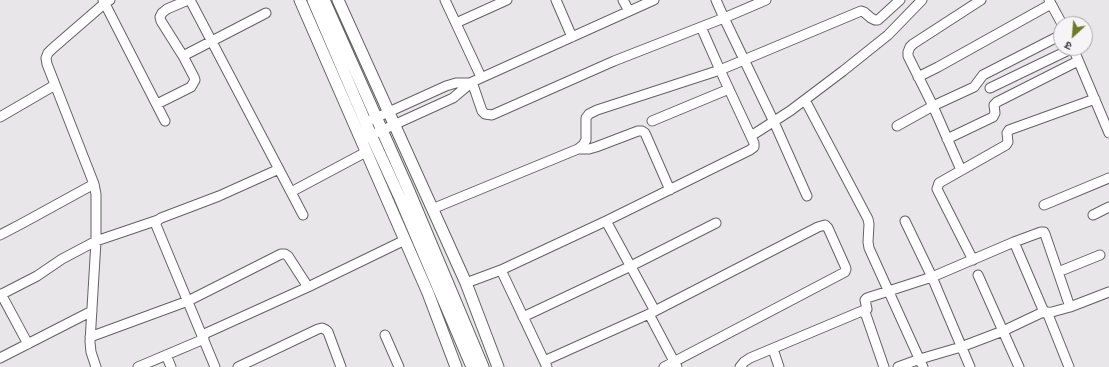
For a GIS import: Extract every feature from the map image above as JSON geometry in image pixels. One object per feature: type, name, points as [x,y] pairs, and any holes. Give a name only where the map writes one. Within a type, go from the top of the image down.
[{"type":"main road","points":[[300,0],[355,127],[366,137],[400,198],[472,367]]},
{"type":"main road","points":[[313,0],[371,120],[381,130],[409,191],[483,367]]},
{"type":"main road","points":[[324,0],[371,120],[366,137],[366,152],[428,293],[456,367]]},
{"type":"main road","points":[[338,0],[466,283],[498,367]]},
{"type":"street","points":[[157,104],[191,87],[194,84],[194,77],[160,17],[162,13],[167,10],[189,0],[213,41],[303,215]]},
{"type":"street","points":[[445,0],[481,78]]},
{"type":"street","points":[[456,23],[507,0]]},
{"type":"street","points":[[556,0],[572,37]]},
{"type":"street","points":[[624,0],[629,11]]},
{"type":"street","points":[[355,127],[451,84],[471,82],[481,78],[654,0]]},
{"type":"street","points":[[716,0],[774,122],[807,196]]},
{"type":"street","points":[[471,82],[482,111],[485,114],[492,115],[614,61],[766,0]]},
{"type":"street","points":[[878,20],[900,0]]},
{"type":"street","points":[[751,136],[806,100],[888,35],[922,0]]},
{"type":"street","points":[[961,170],[933,106],[908,56],[908,52],[913,44],[981,0]]},
{"type":"street","points":[[96,367],[91,352],[90,337],[96,242],[96,203],[94,184],[47,64],[46,58],[48,53],[106,1],[165,121]]},
{"type":"street","points":[[918,77],[1050,2],[1058,16]]},
{"type":"street","points":[[432,209],[578,149],[586,140],[586,118],[589,114],[597,110],[720,70],[860,11],[864,12],[875,20],[878,20],[888,35]]},
{"type":"street","points":[[183,56],[266,13]]},
{"type":"street","points":[[466,283],[501,270],[606,221],[754,147],[751,136],[701,26]]},
{"type":"street","points":[[897,126],[933,106],[974,87],[983,75],[1053,39]]},
{"type":"street","points":[[990,88],[1056,56]]},
{"type":"street","points":[[1076,56],[1109,133]]},
{"type":"street","points":[[947,139],[993,117],[995,113],[994,106],[997,102],[1078,61]]},
{"type":"street","points":[[366,137],[453,98],[471,82]]},
{"type":"street","points":[[0,117],[55,85]]},
{"type":"street","points":[[652,120],[729,89]]},
{"type":"street","points":[[972,260],[937,189],[939,183],[1006,145],[1008,142],[1007,133],[1009,130],[1095,99]]},
{"type":"street","points":[[806,100],[868,219],[869,248],[921,363]]},
{"type":"street","points":[[578,149],[596,148],[638,131],[642,131],[645,133],[670,190]]},
{"type":"street","points":[[291,192],[366,152]]},
{"type":"street","points":[[28,344],[1,294],[37,276],[62,259],[96,242],[219,196],[279,169]]},
{"type":"street","points":[[1044,205],[1109,178]]},
{"type":"street","points":[[0,235],[94,184]]},
{"type":"street","points":[[1093,215],[1109,207]]},
{"type":"street","points":[[158,220],[156,225],[215,367]]},
{"type":"street","points":[[606,221],[631,266],[676,365]]},
{"type":"street","points":[[905,221],[932,277],[970,367]]},
{"type":"street","points":[[523,317],[631,266],[716,223]]},
{"type":"street","points":[[501,270],[545,364],[822,226],[828,228],[846,266],[846,272],[676,365],[664,367]]},
{"type":"street","points":[[740,367],[750,358],[867,309],[865,302],[866,299],[932,277],[1041,232],[1046,234],[1070,307]]},
{"type":"street","points":[[138,367],[405,240]]},
{"type":"street","points":[[1014,242],[1069,367]]},
{"type":"street","points":[[90,337],[188,301],[280,254],[285,254],[291,260],[308,287]]},
{"type":"street","points":[[1058,272],[1100,255]]},
{"type":"street","points":[[978,274],[1019,367]]},
{"type":"street","points":[[898,367],[921,363],[1003,331],[1046,312],[1052,312],[1070,307],[1109,292]]},
{"type":"street","points":[[0,358],[92,311]]},
{"type":"street","points":[[862,311],[866,316],[884,367]]},
{"type":"street","points":[[238,367],[322,328],[328,332],[341,367]]},
{"type":"street","points":[[385,335],[399,367]]},
{"type":"street","points":[[773,349],[779,367]]},
{"type":"street","points":[[166,355],[172,367]]},
{"type":"street","points":[[732,367],[737,367]]}]
